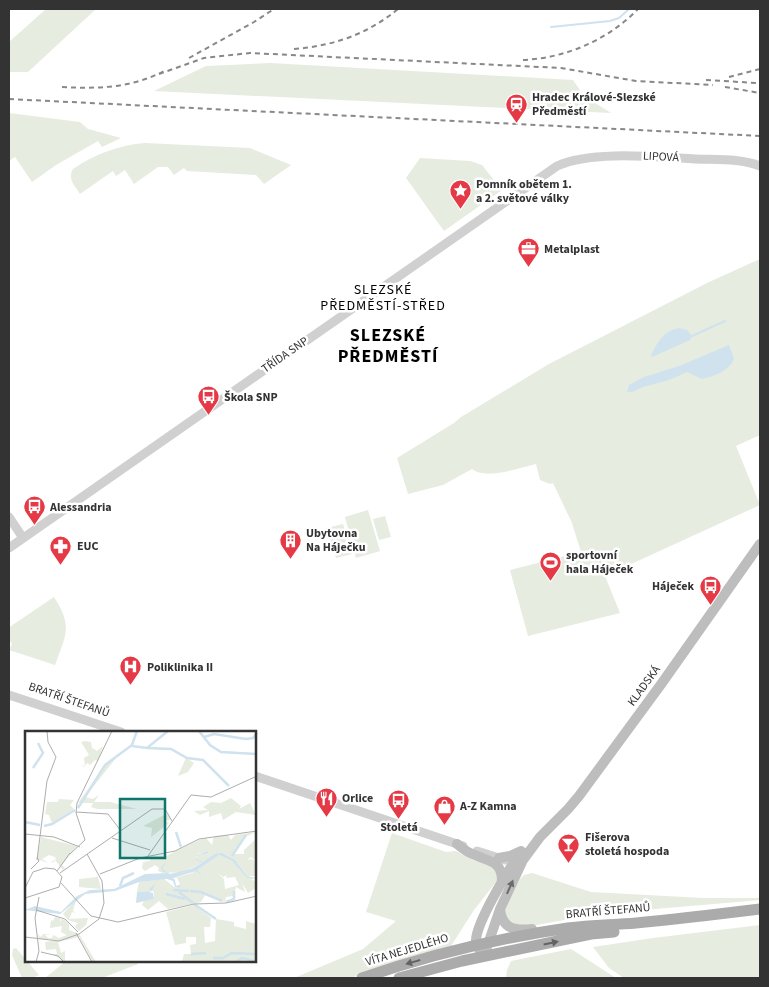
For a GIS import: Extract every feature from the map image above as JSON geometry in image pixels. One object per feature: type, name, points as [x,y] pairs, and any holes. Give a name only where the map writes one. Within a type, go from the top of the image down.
[{"type":"main road","name":"KLADSKÁ","points":[[487,956],[478,931],[502,881],[578,796],[662,683],[760,544]]},
{"type":"main road","name":"KLADSKÁ","points":[[482,944],[492,931],[522,850],[540,837]]},
{"type":"main road","points":[[457,844],[474,855],[494,863],[500,870],[502,881]]},
{"type":"main road","points":[[498,858],[510,856],[522,850]]},
{"type":"main road","points":[[500,909],[504,921],[515,930],[556,925],[581,927]]},
{"type":"main road","name":"BRATŘÍ ŠTEFANŮ","points":[[459,948],[581,927],[760,909]]},
{"type":"main road","name":"BRATŘÍ ŠTEFANŮ","points":[[487,956],[591,934],[760,915]]},
{"type":"main road","name":"VÍTA NEJEDLÉHO","points":[[362,978],[459,948]]},
{"type":"main road","name":"VÍTA NEJEDLÉHO","points":[[399,978],[487,956]]},
{"type":"street","name":"LIPOVÁ","points":[[562,163],[635,156],[732,161],[760,166]]},
{"type":"street","name":"TŘÍDA SNP","points":[[9,548],[562,163]]},
{"type":"street","points":[[9,517],[23,538]]},
{"type":"street","name":"BRATŘÍ ŠTEFANŮ","points":[[9,695],[118,731]]},
{"type":"street","points":[[256,776],[516,864]]},
{"type":"shaded area","points":[[46,9],[96,9],[28,72],[9,72],[9,42]]},
{"type":"shaded area","points":[[270,63],[573,80],[584,96],[611,113],[154,91],[206,66]]},
{"type":"shaded area","points":[[9,113],[80,122],[88,129],[121,138],[102,147],[98,141],[56,165],[32,182],[15,157],[9,161]]},
{"type":"shaded area","points":[[145,143],[250,148],[291,165],[264,184],[256,175],[187,171],[184,168],[174,175],[168,167],[158,167],[134,184],[125,170],[116,176],[113,171],[80,194],[71,179],[73,169],[108,151]]},
{"type":"shaded area","points":[[420,158],[470,161],[482,165],[502,190],[444,231],[406,178]]},
{"type":"shaded area","points":[[760,259],[760,435],[736,446],[760,505],[605,576],[620,613],[528,636],[510,570],[581,552],[572,523],[553,483],[550,484],[540,480],[536,464],[493,473],[478,472],[472,469],[443,485],[408,494],[397,458],[549,364],[709,282]]},
{"type":"shaded area","points":[[368,510],[380,551],[356,558],[345,517]]},
{"type":"shaded area","points":[[385,516],[391,537],[379,540],[373,519]]},
{"type":"shaded area","points":[[343,524],[352,554],[336,558],[327,528]]},
{"type":"shaded area","points":[[54,597],[66,624],[65,638],[55,665],[9,650],[12,644],[8,635],[11,626]]},
{"type":"shaded area","points":[[392,833],[446,852],[456,851],[475,861],[495,866],[500,877],[474,910],[451,946],[379,967],[351,978],[294,978],[363,949],[396,921],[366,912]]},
{"type":"shaded area","points":[[532,873],[591,892],[703,898],[760,898],[760,900],[597,914],[531,926],[517,926],[505,918],[504,906],[520,879],[524,875]]},
{"type":"shaded area","points":[[760,925],[760,978],[624,978],[609,968],[593,947],[653,938]]},
{"type":"shaded area","points":[[16,948],[25,959],[25,962],[28,962],[39,975],[32,978],[22,978],[12,955],[13,949]]},
{"type":"shaded area","points":[[571,949],[616,978],[506,978],[511,961]]},
{"type":"shaded area","points":[[65,962],[137,962],[138,964],[102,978],[45,978]]},
{"type":"water","points":[[679,328],[687,330],[692,336],[690,340],[652,357],[651,355],[656,346],[665,334]]},
{"type":"water","points":[[729,345],[734,359],[729,367],[717,375],[702,379],[687,372],[669,380],[627,392],[629,385],[644,377],[679,366]]},
{"type":"waterway","points":[[551,27],[610,21],[619,18],[629,9]]},
{"type":"waterway","points":[[692,336],[725,321]]},
{"type":"railway","points":[[189,58],[274,9]]},
{"type":"railway","points":[[294,49],[336,42],[362,32],[387,18],[398,9]]},
{"type":"railway","points":[[523,60],[555,56],[585,45],[613,30],[638,9]]},
{"type":"railway","points":[[159,74],[204,58],[250,53],[561,68],[636,81],[713,85]]},
{"type":"railway","points":[[729,77],[760,69]]},
{"type":"railway","points":[[62,87],[88,88],[127,84],[152,77],[164,71]]},
{"type":"railway","points":[[706,80],[757,83]]},
{"type":"railway","points":[[725,87],[760,93]]},
{"type":"railway","points":[[9,99],[760,136]]},
{"type":"place","name":"Hradec Králové-Slezské Předměstí","points":[[516,123]]},
{"type":"place","name":"Pomník obětem 1. a 2. světové války","points":[[460,210]]},
{"type":"place","name":"Metalplast","points":[[528,268]]},
{"type":"place","name":"Škola SNP","points":[[208,416]]},
{"type":"place","name":"Alessandria","points":[[34,526]]},
{"type":"place","name":"Ubytovna Na Háječku","points":[[290,559]]},
{"type":"place","name":"EUC","points":[[61,565]]},
{"type":"place","name":"sportovní hala Háječek","points":[[550,581]]},
{"type":"place","name":"Háječek","points":[[710,605]]},
{"type":"place","name":"Poliklinika II","points":[[131,686]]},
{"type":"place","name":"Orlice","points":[[326,817]]},
{"type":"place","name":"Stoletá","points":[[399,819]]},
{"type":"place","name":"A-Z Kamna","points":[[444,825]]},
{"type":"place","name":"Fišerova stoletá hospoda","points":[[569,863]]},
{"type":"district","name":"SLEZSKÉ PŘEDMĚSTÍ-STŘED","points":[[383,298]]},
{"type":"district","name":"SLEZSKÉ PŘEDMĚSTÍ","points":[[388,345]]}]
